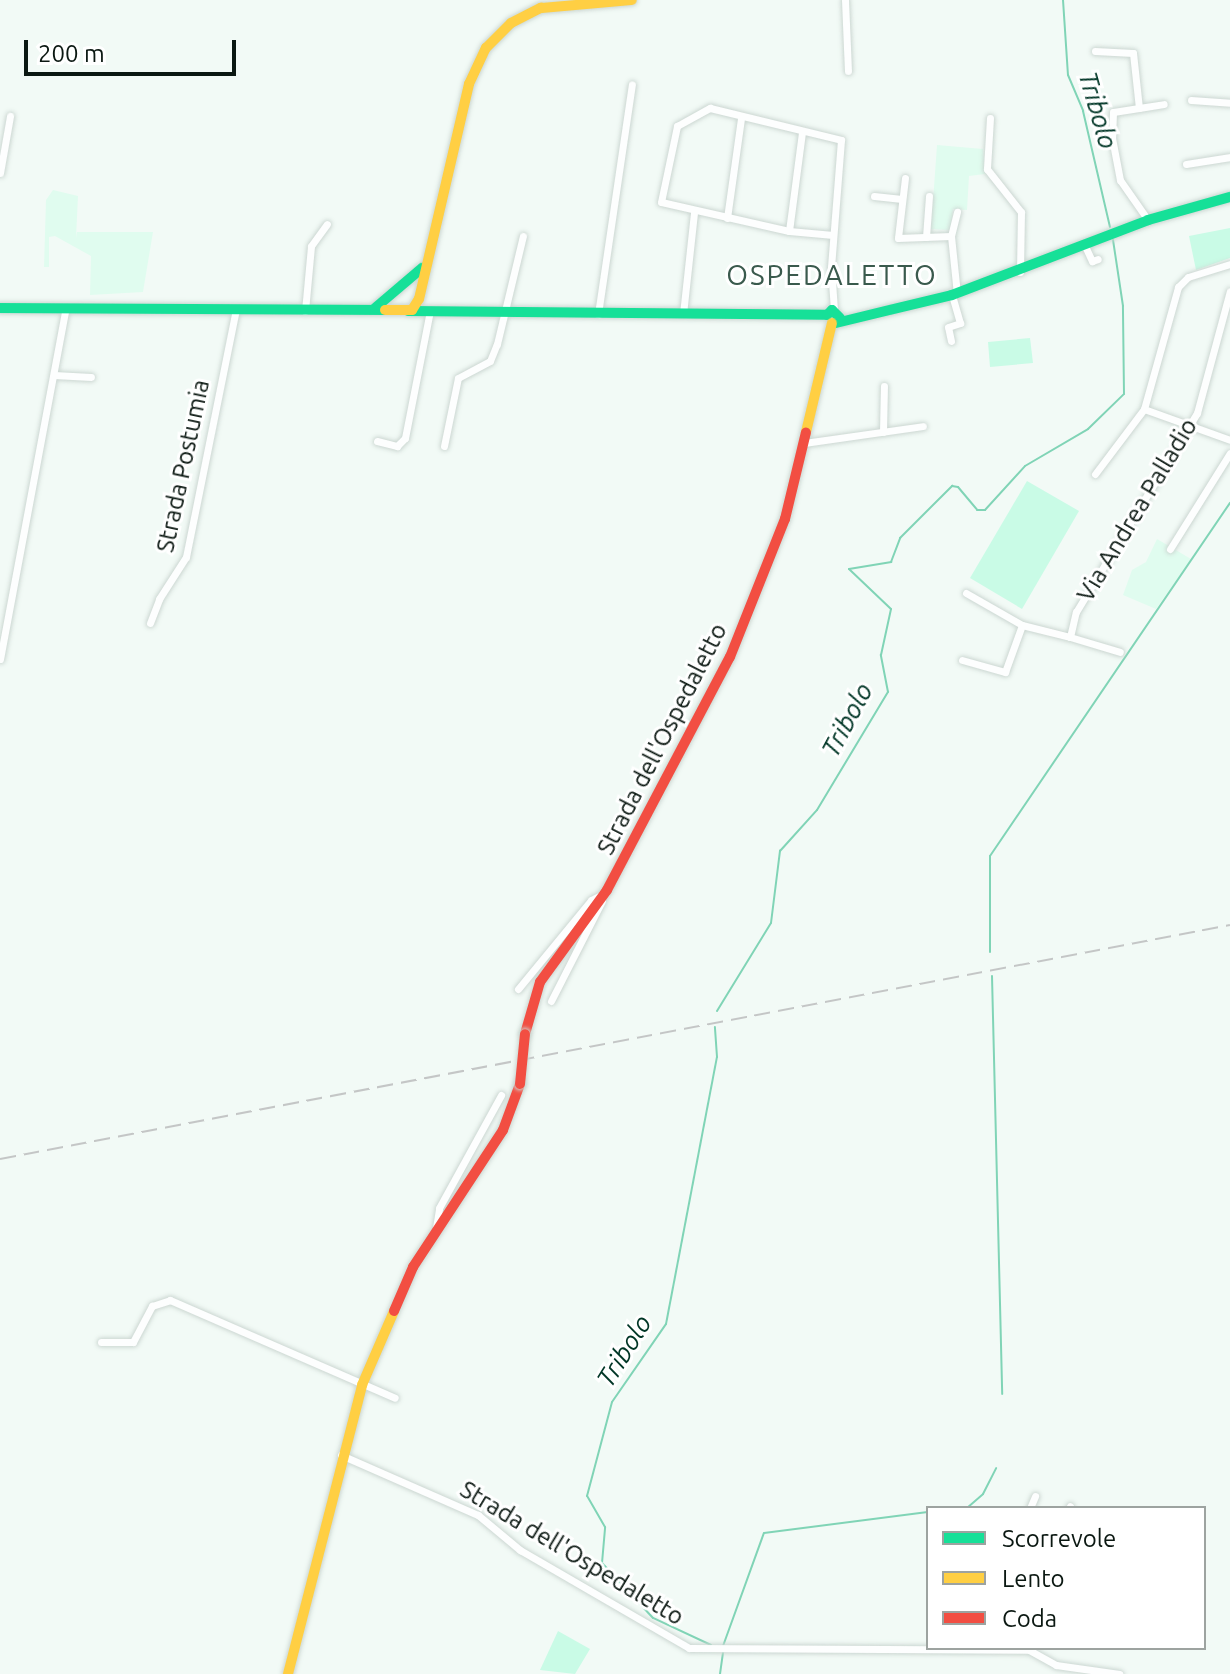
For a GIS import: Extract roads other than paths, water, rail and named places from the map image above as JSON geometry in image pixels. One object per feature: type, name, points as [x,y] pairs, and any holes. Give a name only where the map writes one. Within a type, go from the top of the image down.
[{"type":"street","points":[[405,310],[419,296],[423,266],[469,84],[486,48],[511,23],[541,8],[632,0]]},
{"type":"street","points":[[845,0],[848,71]]},
{"type":"street","points":[[1095,51],[1133,53],[1139,108]]},
{"type":"street","points":[[598,314],[632,84]]},
{"type":"street","points":[[1191,100],[1230,103]]},
{"type":"street","points":[[1148,220],[1120,180],[1112,138],[1113,112],[1164,104]]},
{"type":"street","points":[[833,235],[789,231],[694,212],[661,202],[672,135],[684,118],[710,108],[842,143],[833,235],[833,317]]},
{"type":"street","points":[[0,173],[10,116]]},
{"type":"street","points":[[727,218],[741,118]]},
{"type":"street","points":[[990,118],[987,169],[1021,212],[1020,273]]},
{"type":"street","points":[[789,231],[802,132]]},
{"type":"street","points":[[1186,164],[1230,157]]},
{"type":"street","points":[[905,178],[898,238],[951,236]]},
{"type":"street","points":[[874,196],[902,199]]},
{"type":"street","points":[[926,237],[929,196]]},
{"type":"street","points":[[0,308],[833,317],[890,314],[1020,273],[1148,220],[1230,197]]},
{"type":"street","points":[[1216,201],[1230,204]]},
{"type":"street","points":[[683,314],[694,212]]},
{"type":"street","points":[[951,341],[948,327],[960,323],[954,294],[951,236],[957,212]]},
{"type":"street","points":[[305,311],[311,246],[327,224]]},
{"type":"street","points":[[444,446],[458,378],[490,361],[523,236]]},
{"type":"street","points":[[1085,246],[1095,260],[1097,270]]},
{"type":"street","points":[[1095,474],[1144,409],[1178,287],[1188,277],[1230,264]]},
{"type":"street","points":[[371,310],[423,266]]},
{"type":"street","points":[[405,284],[432,311]]},
{"type":"street","name":"Via Andrea Palladio","points":[[1070,637],[1076,612],[1190,426],[1230,291]]},
{"type":"street","points":[[394,292],[394,303],[405,310]]},
{"type":"street","points":[[0,659],[66,308]]},
{"type":"street","name":"Strada Postumia","points":[[150,623],[159,599],[186,557],[236,310]]},
{"type":"street","points":[[377,441],[397,446],[405,438],[432,311]]},
{"type":"street","name":"Strada dell'Ospedaletto","points":[[551,1001],[730,657],[785,519],[833,317]]},
{"type":"street","points":[[54,375],[91,377]]},
{"type":"street","points":[[883,432],[884,386]]},
{"type":"street","points":[[1144,409],[1230,440]]},
{"type":"street","points":[[804,443],[923,426]]},
{"type":"street","points":[[1170,549],[1230,453]]},
{"type":"street","points":[[966,593],[1022,625],[1120,652]]},
{"type":"street","points":[[962,660],[1005,672],[1022,625]]},
{"type":"street","name":"Strada dell'Ospedaletto","points":[[518,989],[591,900],[602,898]]},
{"type":"street","name":"Strada dell'Ospedaletto","points":[[288,1674],[341,1455],[362,1385],[395,1305],[436,1228],[503,1130],[520,1084],[525,1034],[540,982],[602,898]]},
{"type":"street","name":"Strada dell'Ospedaletto","points":[[436,1228],[439,1208],[501,1095]]},
{"type":"street","points":[[101,1342],[122,1346],[133,1342],[152,1306],[170,1300],[395,1398]]},
{"type":"street","name":"Strada dell'Ospedaletto","points":[[341,1455],[478,1515],[520,1550],[689,1648],[722,1651],[926,1650]]},
{"type":"street","points":[[1031,1506],[1035,1496]]},
{"type":"street","name":"Strada dell'Ospedaletto","points":[[1032,1650],[1056,1665],[1119,1674]]},
{"type":"waterway","name":"Tribolo","points":[[1063,0],[1068,75],[1083,111],[1110,227]]},
{"type":"waterway","name":"Tribolo","points":[[717,1011],[771,923],[780,851],[817,810],[888,692],[881,655],[891,609],[849,569],[891,562],[900,538],[952,486],[958,487],[977,510],[985,510],[1025,466],[1088,429],[1124,394],[1123,306],[1113,240]]},
{"type":"waterway","points":[[990,952],[990,856],[1230,503]]},
{"type":"waterway","points":[[992,976],[1002,1394]]},
{"type":"waterway","name":"Tribolo","points":[[711,1645],[653,1618],[602,1563],[605,1527],[587,1496],[612,1402],[666,1324],[717,1057],[715,1027]]},
{"type":"waterway","points":[[969,1506],[983,1494],[996,1468]]},
{"type":"waterway","points":[[723,1646],[764,1533],[926,1512]]},
{"type":"waterway","name":"Tribolo","points":[[720,1674],[723,1652]]},
{"type":"railway","points":[[0,1159],[1230,925]]},
{"type":"district","name":"OSPEDALETTO","points":[[832,275]]}]
